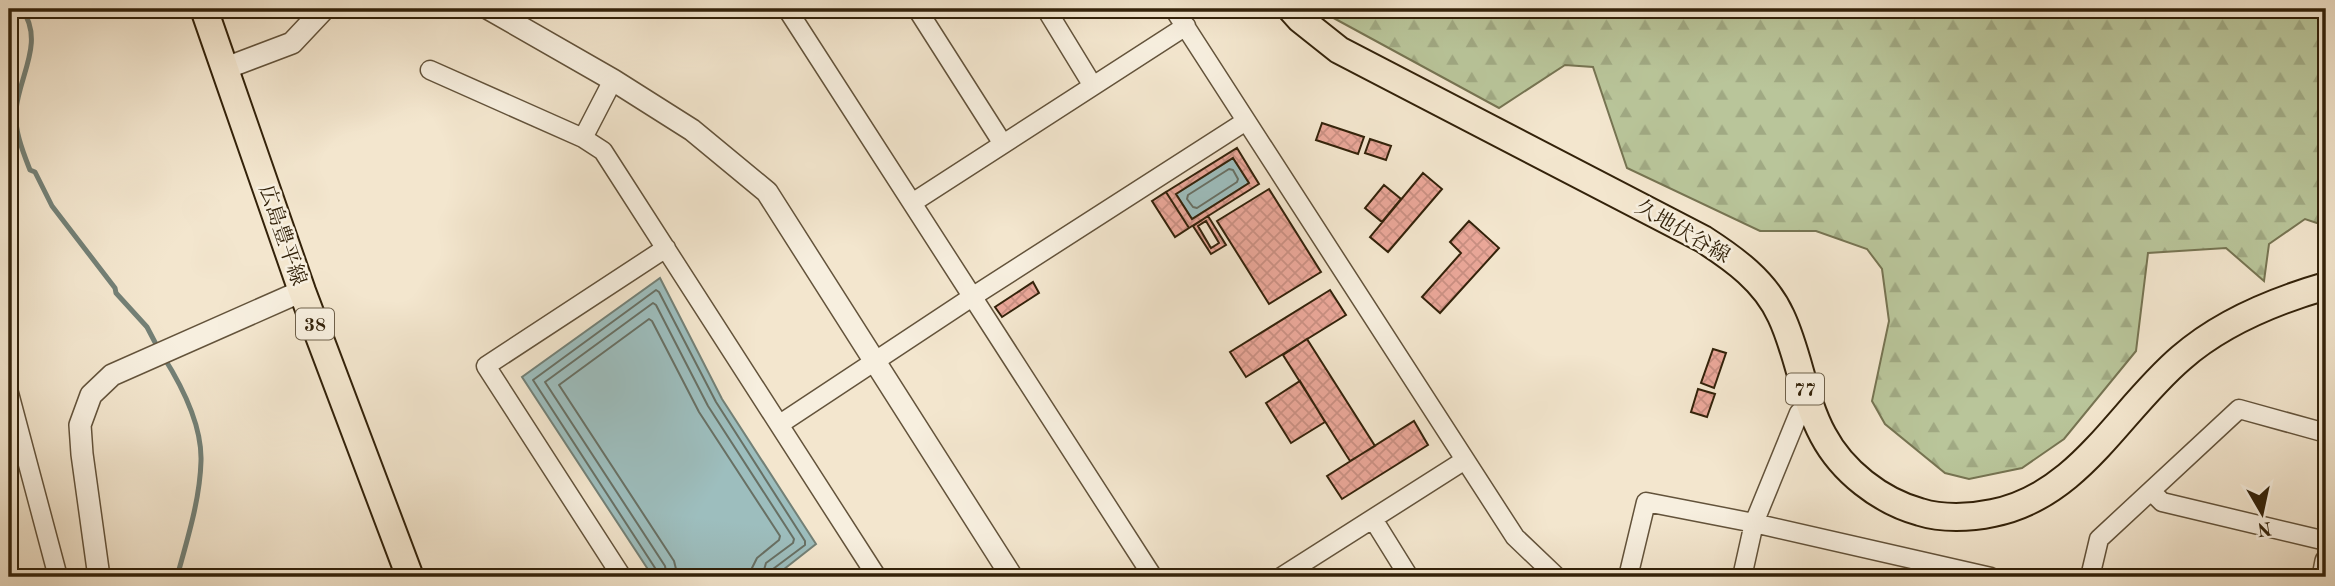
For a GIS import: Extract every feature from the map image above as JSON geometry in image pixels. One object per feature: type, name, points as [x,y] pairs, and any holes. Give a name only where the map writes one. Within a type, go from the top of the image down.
[{"type":"main road","name":"広島豊平線","points":[[204,9],[302,291],[410,577]]},
{"type":"main road","name":"久地伏谷線","points":[[1291,9],[1339,50],[1703,239],[1734,260],[1760,283],[1781,315],[1822,435],[1843,466],[1881,495],[1920,513],[1970,518],[2011,510],[2040,496],[2066,480],[2180,359],[2205,339],[2259,309],[2326,286]]},
{"type":"street","points":[[226,68],[292,43],[324,9]]},
{"type":"street","points":[[489,9],[613,80],[692,130],[767,192],[1012,577]]},
{"type":"street","points":[[787,9],[1153,577]]},
{"type":"street","points":[[917,9],[1003,144]]},
{"type":"street","points":[[1046,9],[1093,86]]},
{"type":"street","points":[[1174,9],[1515,537],[1557,577]]},
{"type":"street","points":[[912,203],[1185,26]]},
{"type":"street","points":[[430,70],[583,138],[603,151],[877,577]]},
{"type":"street","points":[[583,138],[613,80]]},
{"type":"street","points":[[780,424],[1246,121]]},
{"type":"street","points":[[622,577],[486,366],[666,248]]},
{"type":"street","points":[[99,577],[80,425],[91,395],[113,375],[302,291]]},
{"type":"street","points":[[9,393],[13,423],[58,577]]},
{"type":"street","points":[[1742,577],[1754,523],[1799,413],[1809,402]]},
{"type":"street","points":[[2090,577],[2099,539],[2239,409],[2326,433]]},
{"type":"street","points":[[1281,577],[1465,460]]},
{"type":"street","points":[[2151,491],[2162,502],[2326,541]]},
{"type":"street","points":[[1629,577],[1646,502],[1754,523],[1991,577]]},
{"type":"street","points":[[1373,519],[1409,577]]},
{"type":"street","points":[[2323,577],[2326,561]]},
{"type":"green space","points":[[1317,9],[2326,9],[2326,226],[2305,219],[2269,244],[2264,281],[2226,248],[2148,253],[2136,351],[2064,439],[2022,468],[1969,479],[1945,473],[1885,424],[1872,401],[1889,321],[1882,269],[1867,249],[1816,231],[1760,231],[1627,168],[1593,67],[1565,65],[1499,108]]},
{"type":"water","points":[[1233,158],[1249,183],[1192,219],[1176,194]]},
{"type":"water","points":[[660,278],[722,399],[816,544],[774,577],[653,577],[522,377]]},
{"type":"building","points":[[1322,123],[1364,137],[1358,154],[1316,140]]},
{"type":"building","points":[[1370,139],[1391,146],[1386,160],[1365,153]]},
{"type":"building","points":[[1237,148],[1259,184],[1189,228],[1166,192]],"holes":[[[1233,158],[1249,183],[1192,219],[1176,194]]]},
{"type":"building","points":[[1423,173],[1442,189],[1388,252],[1370,237]]},
{"type":"building","points":[[1384,185],[1401,199],[1382,222],[1365,208]]},
{"type":"building","points":[[1269,189],[1321,272],[1269,304],[1217,221]]},
{"type":"building","points":[[1166,192],[1189,228],[1175,237],[1152,201]]},
{"type":"building","points":[[1208,216],[1226,245],[1211,254],[1193,226]],"holes":[[[1206,221],[1219,243],[1211,248],[1198,226]]]},
{"type":"building","points":[[1469,221],[1499,248],[1440,313],[1422,297],[1461,253],[1450,242]]},
{"type":"building","points":[[1033,282],[1039,293],[1002,317],[995,307]]},
{"type":"building","points":[[1330,290],[1346,315],[1246,377],[1230,352]]},
{"type":"building","points":[[1307,339],[1375,446],[1350,461],[1283,355]]},
{"type":"building","points":[[1713,349],[1726,353],[1714,388],[1701,383]]},
{"type":"building","points":[[1300,381],[1325,422],[1291,443],[1266,403]]},
{"type":"building","points":[[1698,389],[1715,394],[1707,417],[1691,412]]},
{"type":"building","points":[[1414,421],[1428,445],[1342,499],[1327,476]]},
{"type":"waterway","points":[[22,9],[28,21],[31,46],[18,97],[16,125],[30,170],[35,172],[52,206],[115,288],[116,293],[147,327],[158,348]]},
{"type":"waterway","points":[[163,356],[190,407],[198,434],[201,461],[196,505],[177,577]]}]
